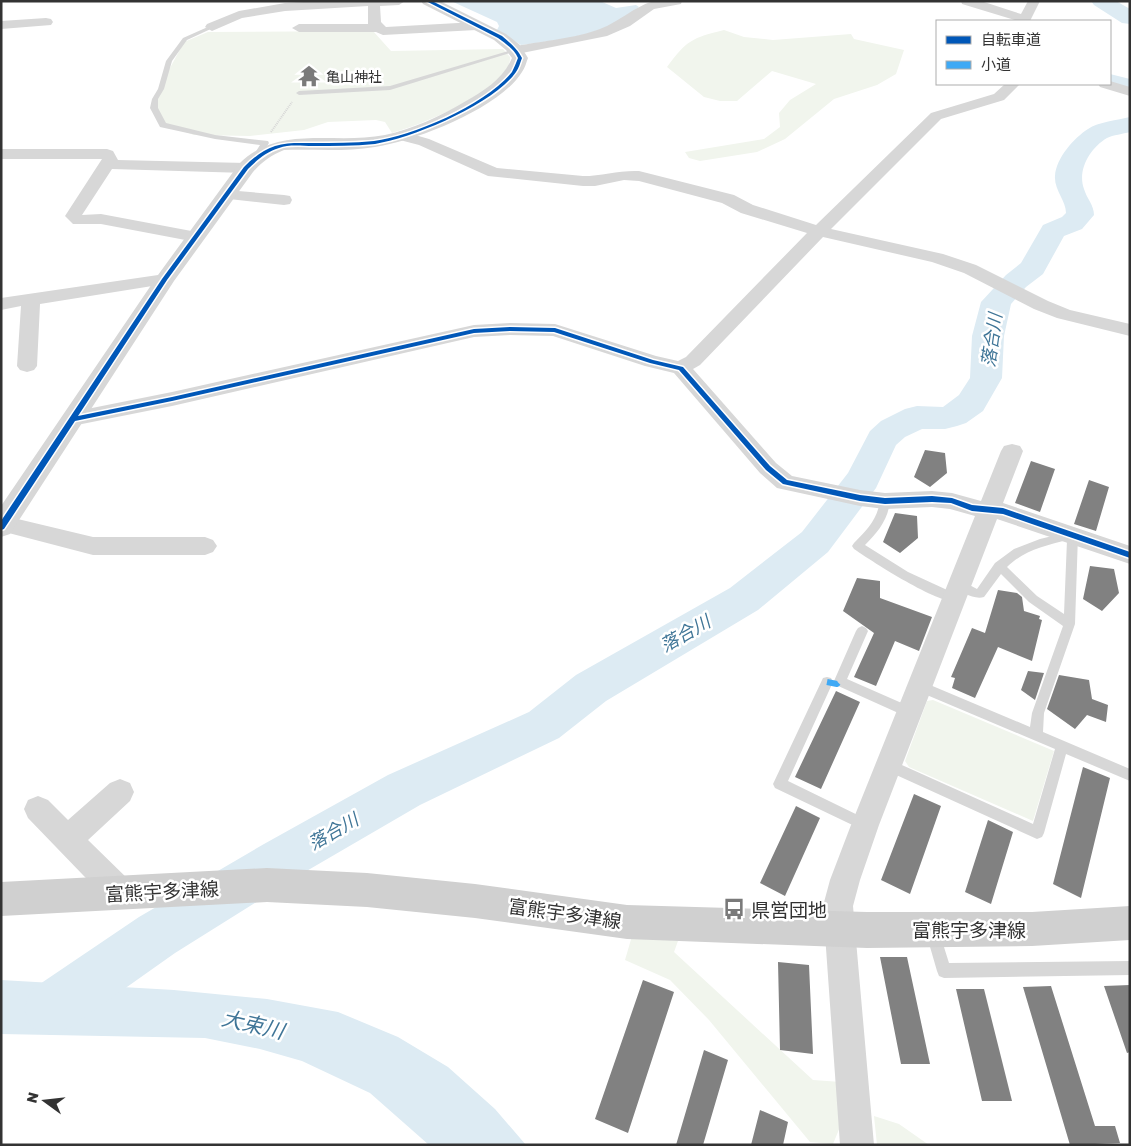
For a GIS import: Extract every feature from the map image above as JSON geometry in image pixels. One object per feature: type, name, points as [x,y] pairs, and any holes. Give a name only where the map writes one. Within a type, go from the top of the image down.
[{"type":"main road","name":"富熊宇多津線","points":[[1,899],[267,885],[367,890],[475,901],[628,922],[840,929],[1032,929],[1130,923]]},
{"type":"street","points":[[212,27],[239,15],[276,9],[399,1]]},
{"type":"street","points":[[205,546],[93,546],[3,525],[165,279],[252,162],[272,148],[283,145],[352,144],[388,140],[401,136],[461,111],[507,81],[515,73],[520,64],[517,50],[500,38],[428,1]]},
{"type":"street","points":[[517,50],[602,33],[624,23],[646,4],[676,1]]},
{"type":"street","points":[[966,1],[1024,20],[1034,1]]},
{"type":"street","points":[[374,3],[374,23],[382,32],[476,26]]},
{"type":"street","points":[[1,24],[46,22]]},
{"type":"street","points":[[299,28],[379,28]]},
{"type":"street","points":[[681,368],[693,361],[819,230],[843,210],[856,193],[936,116],[999,97],[1012,85]]},
{"type":"street","points":[[1108,85],[1130,92]]},
{"type":"street","points":[[401,136],[424,142],[494,173],[583,181],[595,181],[624,175],[640,176],[728,199],[747,209],[819,230],[937,258],[970,269],[1040,305],[1064,314],[1130,330]]},
{"type":"street","points":[[2,172],[7,153],[107,154],[110,160],[73,216],[79,220],[101,219],[196,237]]},
{"type":"street","points":[[107,164],[252,162]]},
{"type":"street","points":[[226,195],[284,200]]},
{"type":"street","points":[[1,304],[165,279]]},
{"type":"street","points":[[27,366],[31,300]]},
{"type":"street","points":[[72,419],[172,399],[474,331],[510,329],[555,330],[652,362],[681,368],[768,468],[785,482],[850,496],[885,501],[932,499],[952,501],[972,508],[1003,510],[1130,555]]},
{"type":"street","points":[[857,1145],[838,906],[845,880],[865,825],[1012,451]]},
{"type":"street","points":[[68,840],[120,792]]},
{"type":"street","points":[[38,809],[121,893]]},
{"type":"lane","points":[[212,27],[182,42],[169,61],[162,89],[155,99],[154,108],[163,125],[215,137],[265,143],[252,162]]},
{"type":"lane","points":[[299,92],[390,88],[517,50]]},
{"type":"lane","points":[[885,501],[879,524],[858,546],[884,565],[918,584],[980,594],[999,566],[1014,553],[1040,542],[1073,535],[1069,624],[1038,713],[1036,735]]},
{"type":"lane","points":[[999,566],[1033,599],[1069,624]]},
{"type":"lane","points":[[862,632],[840,681],[909,712]]},
{"type":"lane","points":[[827,682],[780,784],[865,825]]},
{"type":"lane","points":[[919,686],[1062,746],[1129,770]]},
{"type":"lane","points":[[888,765],[1037,833],[1062,746]]},
{"type":"lane","points":[[932,929],[944,972],[1130,968]]},
{"type":"path","points":[[270,134],[285,112]]},
{"type":"shaded area","points":[[724,30],[744,37],[773,40],[851,34],[854,39],[904,50],[896,74],[877,85],[834,99],[785,139],[757,152],[700,161],[689,158],[685,152],[764,139],[780,127],[779,113],[790,100],[816,84],[772,71],[737,101],[720,101],[704,97],[667,67],[691,41],[704,35]]},
{"type":"shaded area","points":[[373,31],[391,51],[503,49],[510,57],[507,69],[481,93],[422,123],[392,133],[385,122],[376,120],[328,122],[304,130],[250,136],[194,135],[165,125],[156,110],[157,92],[184,42],[208,32]]},
{"type":"shaded area","points":[[933,700],[1054,751],[1033,821],[909,767],[905,761],[927,701]]},
{"type":"shaded area","points":[[632,936],[678,941],[674,952],[813,1080],[841,1082],[840,1127],[833,1144],[810,1142],[709,1020],[670,980],[625,960]]},
{"type":"shaded area","points":[[874,1116],[899,1124],[929,1145],[877,1145]]},
{"type":"water","points":[[451,1],[600,1],[616,8],[636,5],[639,7],[620,21],[594,32],[570,38],[521,45],[497,30],[499,26],[497,22]]},
{"type":"water","name":"大束川","points":[[1,980],[174,990],[267,999],[338,1012],[398,1037],[448,1067],[495,1109],[526,1145],[429,1145],[370,1093],[302,1061],[260,1049],[205,1038],[1,1034]]},
{"type":"building","points":[[925,450],[945,453],[947,473],[930,487],[914,477]]},
{"type":"building","points":[[1031,461],[1055,469],[1040,512],[1015,503]]},
{"type":"building","points":[[1089,480],[1109,487],[1096,531],[1074,524]]},
{"type":"building","points":[[895,513],[917,516],[918,538],[900,553],[883,542]]},
{"type":"building","points":[[1090,566],[1114,569],[1119,593],[1102,611],[1083,599]]},
{"type":"building","points":[[857,578],[880,581],[880,598],[932,617],[919,651],[895,641],[876,686],[854,677],[874,633],[843,611]]},
{"type":"building","points":[[998,590],[1017,593],[1022,597],[1024,611],[1040,616],[1039,619],[1042,620],[1032,661],[998,647],[975,698],[952,688],[955,678],[951,677],[972,628],[985,633]]},
{"type":"building","points":[[1028,671],[1044,673],[1035,700],[1021,690]]},
{"type":"building","points":[[1059,675],[1089,680],[1092,699],[1108,705],[1106,722],[1087,715],[1075,729],[1047,709]]},
{"type":"building","points":[[836,691],[860,702],[821,789],[795,777]]},
{"type":"building","points":[[1083,767],[1110,778],[1081,898],[1053,884]]},
{"type":"building","points":[[914,794],[941,806],[910,894],[881,880]]},
{"type":"building","points":[[796,806],[820,818],[785,896],[760,883]]},
{"type":"building","points":[[988,820],[1013,832],[991,904],[965,892]]},
{"type":"building","points":[[880,957],[907,957],[930,1064],[901,1064]]},
{"type":"building","points":[[778,962],[809,965],[813,1054],[780,1050]]},
{"type":"building","points":[[643,980],[674,992],[628,1133],[595,1119]]},
{"type":"building","points":[[1130,985],[1130,1052],[1127,1053],[1104,986]]},
{"type":"building","points":[[1051,986],[1095,1126],[1115,1126],[1120,1143],[1070,1145],[1023,987]]},
{"type":"building","points":[[956,989],[984,989],[1012,1101],[982,1101]]},
{"type":"building","points":[[704,1050],[728,1060],[703,1145],[676,1145]]},
{"type":"building","points":[[760,1110],[788,1122],[783,1145],[751,1145]]},
{"type":"waterway","name":"落合川","points":[[1101,1],[1130,18]]},
{"type":"waterway","name":"落合川","points":[[1111,81],[1130,87]]},
{"type":"waterway","name":"落合川","points":[[50,1009],[157,935],[281,860],[404,790],[544,725],[591,688],[744,599],[788,565],[815,542],[863,479],[882,439],[893,429],[917,417],[945,418],[954,415],[971,403],[986,378],[988,336],[996,302],[1016,281],[1033,268],[1053,231],[1072,223],[1080,215],[1080,209],[1070,189],[1068,175],[1076,154],[1098,133],[1130,124]]},
{"type":"marked path","points":[[827,682],[837,684],[840,681]]},
{"type":"cycle path","points":[[1,527],[165,279],[246,168],[254,160],[267,151],[283,145],[348,144],[374,142],[401,136],[464,110],[485,97],[515,71],[520,58],[509,44],[500,37],[428,1]]},
{"type":"cycle path","points":[[72,419],[172,399],[474,331],[510,329],[555,330],[652,362],[681,368],[768,468],[785,482],[860,498],[885,501],[932,499],[952,501],[972,508],[1003,511],[1130,555]]},
{"type":"place","name":"亀山神社","points":[[309,76]]},
{"type":"place","name":"県営団地","points":[[734,909]]}]
